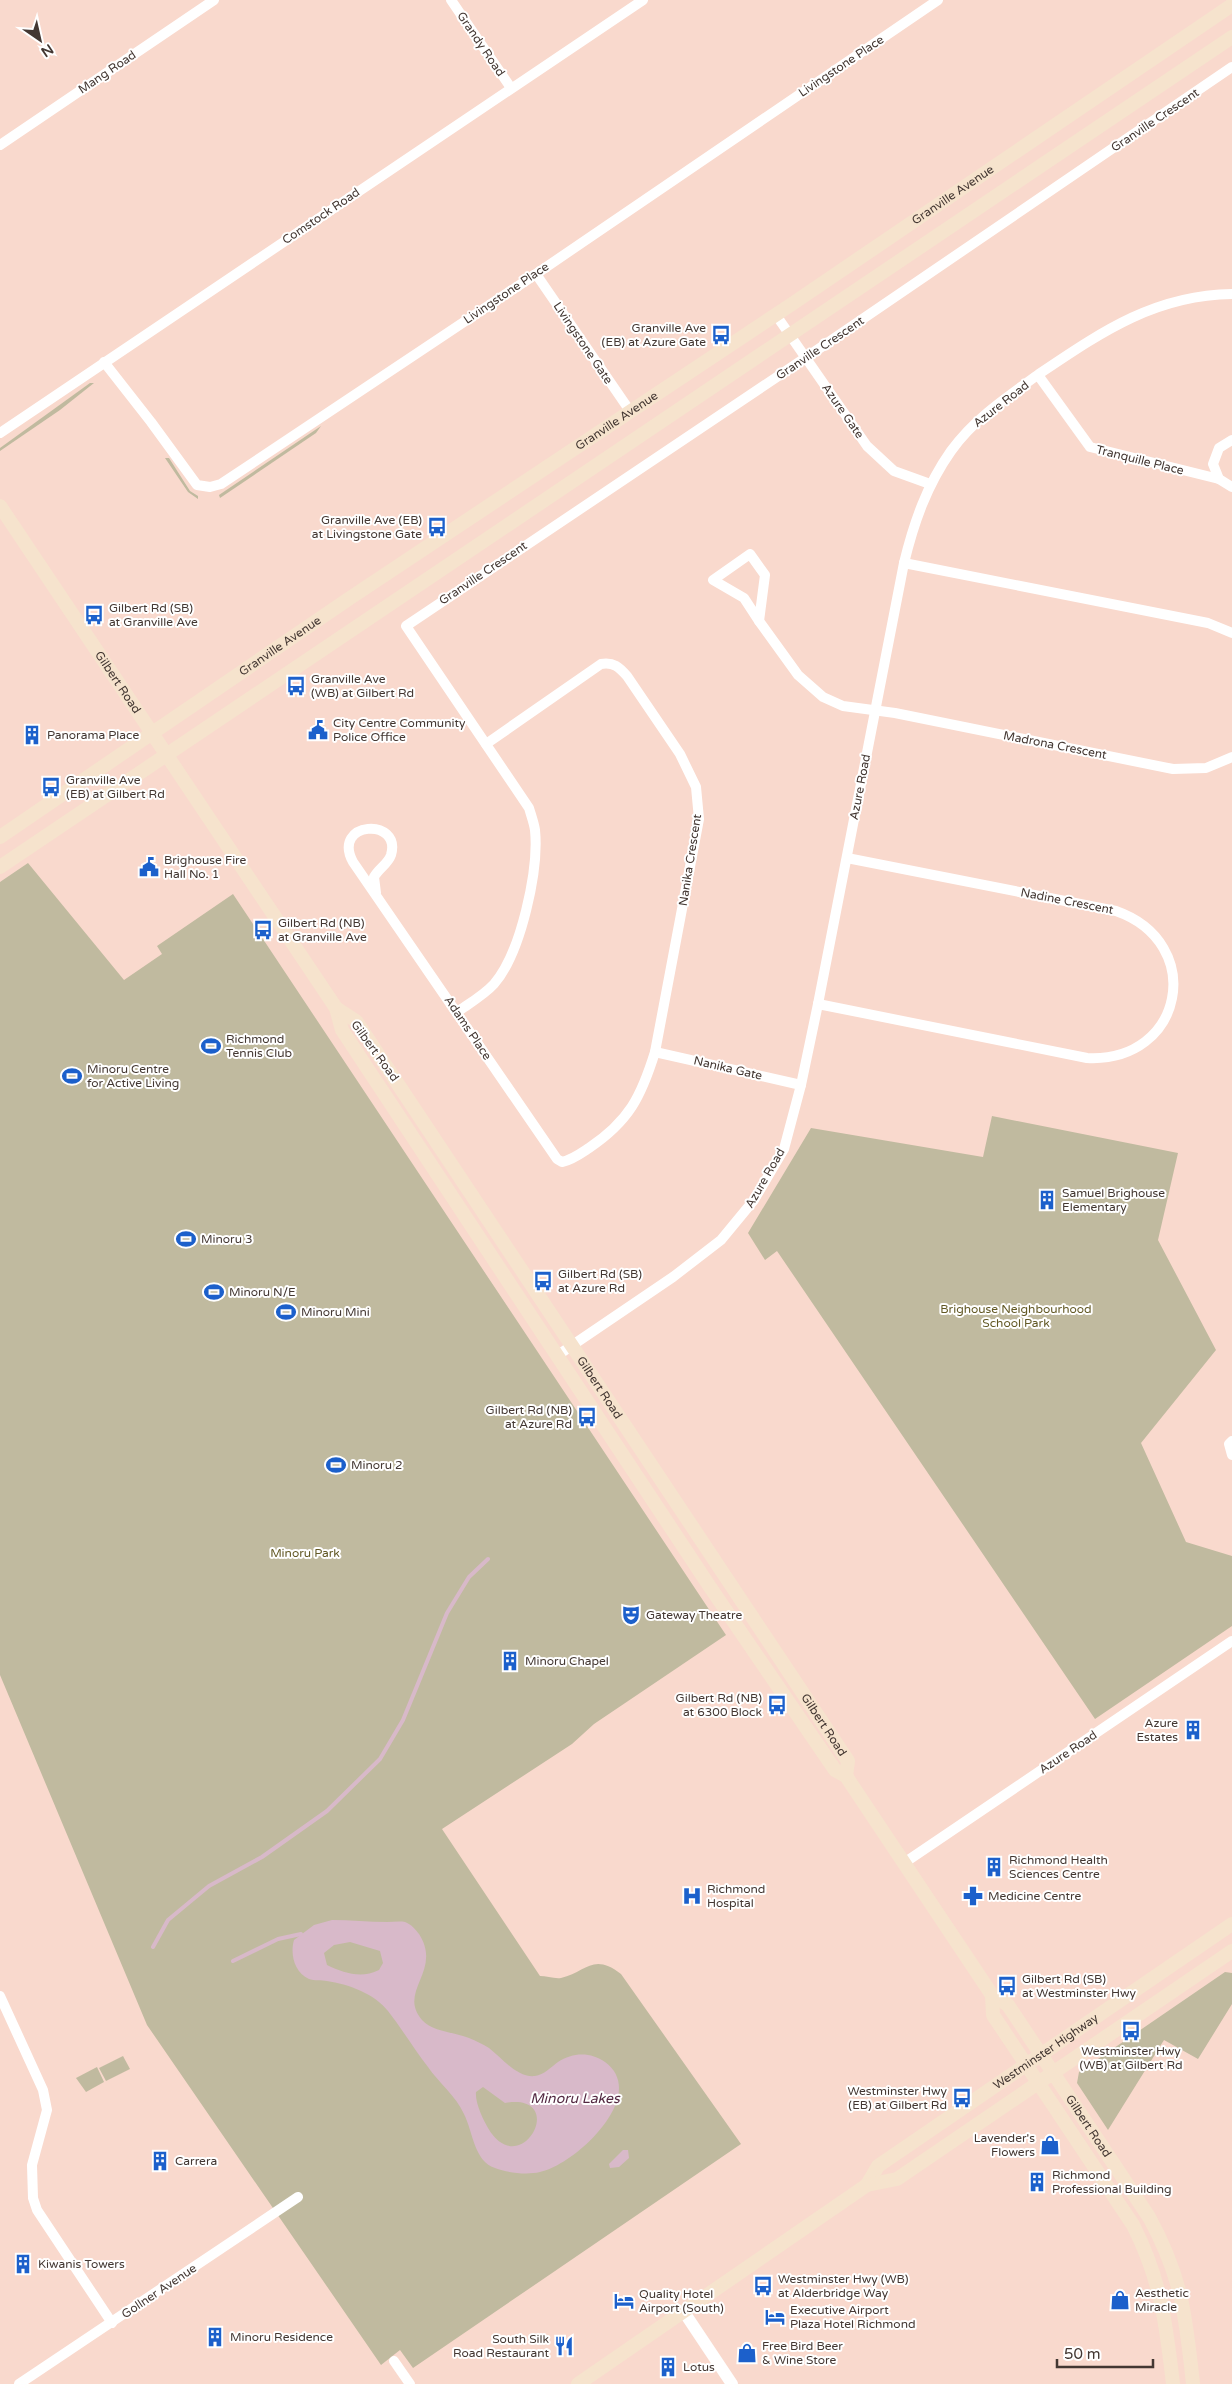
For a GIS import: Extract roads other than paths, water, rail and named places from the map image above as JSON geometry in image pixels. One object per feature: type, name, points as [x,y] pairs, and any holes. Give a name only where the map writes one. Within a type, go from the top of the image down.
[{"type":"main road","name":"Granville Avenue","points":[[0,837],[350,598],[776,315],[1232,5]]},
{"type":"main road","name":"Granville Avenue","points":[[0,867],[1232,37]]},
{"type":"main road","name":"Gilbert Road","points":[[0,506],[336,1008],[342,1030],[834,1770],[846,1776],[992,1995],[1008,2005],[1149,2217],[1164,2243],[1181,2290],[1193,2384]]},
{"type":"main road","name":"Gilbert Road","points":[[336,1008],[356,1021],[572,1345],[848,1761],[846,1776]]},
{"type":"main road","name":"Westminster Highway","points":[[578,2384],[867,2185],[878,2166],[1232,1924]]},
{"type":"main road","name":"Westminster Highway","points":[[867,2185],[897,2180],[1232,1951]]},
{"type":"main road","name":"Gilbert Road","points":[[992,1995],[993,2015],[1133,2225],[1143,2245],[1162,2300],[1172,2384]]},
{"type":"street","name":"Mang Road","points":[[0,144],[214,0]]},
{"type":"street","name":"Grandy Road","points":[[451,0],[511,88]]},
{"type":"street","name":"Comstock Road","points":[[0,433],[643,0]]},
{"type":"street","name":"Livingstone Place","points":[[104,362],[197,485],[210,487],[221,484],[536,274],[938,0]]},
{"type":"street","name":"Granville Crescent","points":[[486,744],[406,626],[1232,67]]},
{"type":"street","name":"Livingstone Gate","points":[[536,274],[630,411]]},
{"type":"street","name":"Azure Road","points":[[558,1355],[673,1277],[721,1240],[754,1200],[784,1149],[801,1085],[818,1004],[904,562],[914,525],[930,484],[951,451],[979,419],[1093,337],[1129,318],[1195,297],[1232,294]]},
{"type":"street","name":"Azure Gate","points":[[776,315],[867,446],[894,471],[930,484]]},
{"type":"street","name":"Tranquille Place","points":[[1038,375],[1090,447],[1219,479],[1232,487]]},
{"type":"street","points":[[1219,479],[1214,472],[1214,456],[1218,448],[1232,440]]},
{"type":"street","name":"Madrona Crescent","points":[[759,621],[765,575],[750,554],[713,580],[744,598],[759,621],[798,675],[814,690],[843,706],[876,710],[1173,769],[1206,768],[1232,757]]},
{"type":"street","points":[[904,562],[1208,623],[1232,633]]},
{"type":"street","name":"Nanika Crescent","points":[[486,744],[601,664],[610,663],[619,667],[627,676],[680,754],[696,787],[699,819],[655,1052],[646,1082],[626,1117],[604,1138],[571,1160],[562,1162]]},
{"type":"street","points":[[457,1012],[494,984],[507,965],[523,922],[534,860],[535,828],[528,808],[486,744]]},
{"type":"street","name":"Adams Place","points":[[376,893],[374,876],[388,861],[392,848],[387,835],[382,831],[369,828],[357,832],[352,837],[349,850],[353,862],[554,1156],[562,1162]]},
{"type":"street","name":"Nadine Crescent","points":[[818,1004],[1099,1059],[1118,1057],[1147,1041],[1162,1023],[1173,997],[1173,970],[1166,951],[1146,925],[1116,910],[847,858]]},
{"type":"street","name":"Nanika Gate","points":[[655,1052],[801,1085]]},
{"type":"street","points":[[1232,1441],[1229,1444],[1232,1455]]},
{"type":"street","name":"Azure Road","points":[[904,1863],[1232,1641]]},
{"type":"street","points":[[0,1996],[4,2011],[43,2090],[47,2110],[32,2165],[33,2198],[37,2210],[112,2323]]},
{"type":"street","name":"Gollner Avenue","points":[[19,2384],[298,2197]]},
{"type":"street","points":[[684,2312],[732,2384]]},
{"type":"street","points":[[394,2361],[410,2384]]},
{"type":"water","name":"Minoru Lakes","points":[[332,1920],[405,1922],[409,1924],[419,1934],[425,1947],[426,1959],[424,1970],[414,2000],[422,2020],[432,2027],[482,2044],[516,2071],[528,2076],[541,2074],[570,2056],[582,2054],[600,2059],[617,2076],[619,2092],[613,2109],[602,2127],[588,2143],[571,2156],[555,2167],[540,2172],[512,2172],[500,2170],[488,2164],[478,2153],[461,2107],[432,2073],[383,2005],[369,1995],[352,1987],[335,1982],[311,1980],[300,1972],[293,1957],[294,1940],[314,1925]],"holes":[[[350,1942],[380,1951],[383,1963],[379,1970],[366,1974],[353,1974],[327,1965],[324,1953],[334,1945]],[[483,2087],[505,2103],[524,2103],[534,2110],[537,2121],[533,2132],[525,2142],[514,2146],[501,2143],[488,2128],[480,2111],[476,2096],[476,2092]]]},
{"type":"water","points":[[623,2150],[628,2150],[629,2158],[619,2167],[610,2168],[609,2164]]},
{"type":"waterway","points":[[153,1947],[168,1920],[209,1886],[262,1857],[327,1811],[380,1759],[403,1720],[447,1613],[469,1577],[488,1559]]},
{"type":"waterway","points":[[233,1961],[278,1939],[301,1934]]},
{"type":"place","name":"Granville Ave (EB) at Azure Gate","points":[[721,335]]},
{"type":"place","name":"Granville Ave (EB) at Livingstone Gate","points":[[437,527]]},
{"type":"place","name":"Gilbert Rd (SB) at Granville Ave","points":[[94,615]]},
{"type":"place","name":"Granville Ave (WB) at Gilbert Rd","points":[[296,686]]},
{"type":"place","name":"City Centre Community Police Office","points":[[318,730]]},
{"type":"place","name":"Panorama Place","points":[[32,735]]},
{"type":"place","name":"Granville Ave (EB) at Gilbert Rd","points":[[51,787]]},
{"type":"place","name":"Brighouse Fire Hall No. 1","points":[[149,867]]},
{"type":"place","name":"Gilbert Rd (NB) at Granville Ave","points":[[263,930]]},
{"type":"place","name":"Richmond Tennis Club","points":[[211,1046]]},
{"type":"place","name":"Minoru Centre for Active Living","points":[[72,1076]]},
{"type":"place","name":"Samuel Brighouse Elementary","points":[[1047,1200]]},
{"type":"place","name":"Minoru 3","points":[[186,1239]]},
{"type":"place","name":"Gilbert Rd (SB) at Azure Rd","points":[[543,1281]]},
{"type":"place","name":"Minoru N/E","points":[[214,1292]]},
{"type":"place","name":"Minoru Mini","points":[[286,1312]]},
{"type":"place","name":"Gilbert Rd (NB) at Azure Rd","points":[[587,1417]]},
{"type":"place","name":"Minoru 2","points":[[336,1465]]},
{"type":"place","name":"Gateway Theatre","points":[[631,1615]]},
{"type":"place","name":"Minoru Chapel","points":[[510,1661]]},
{"type":"place","name":"Gilbert Rd (NB) at 6300 Block","points":[[777,1705]]},
{"type":"place","name":"Azure Estates","points":[[1193,1730]]},
{"type":"place","name":"Richmond Health Sciences Centre","points":[[994,1867]]},
{"type":"place","name":"Richmond Hospital","points":[[692,1896]]},
{"type":"place","name":"Medicine Centre","points":[[973,1896]]},
{"type":"place","name":"Gilbert Rd (SB) at Westminster Hwy","points":[[1007,1986]]},
{"type":"place","name":"Westminster Hwy (WB) at Gilbert Rd","points":[[1131,2031]]},
{"type":"place","name":"Westminster Hwy (EB) at Gilbert Rd","points":[[962,2098]]},
{"type":"place","name":"Lavender's Flowers","points":[[1050,2145]]},
{"type":"place","name":"Carrera","points":[[160,2161]]},
{"type":"place","name":"Richmond Professional Building","points":[[1037,2182]]},
{"type":"place","name":"Kiwanis Towers","points":[[23,2264]]},
{"type":"place","name":"Westminster Hwy (WB) at Alderbridge Way","points":[[763,2286]]},
{"type":"place","name":"Aesthetic Miracle","points":[[1120,2300]]},
{"type":"place","name":"Quality Hotel Airport (South)","points":[[624,2301]]},
{"type":"place","name":"Executive Airport Plaza Hotel Richmond","points":[[775,2317]]},
{"type":"place","name":"Minoru Residence","points":[[215,2337]]},
{"type":"place","name":"South Silk Road Restaurant","points":[[564,2346]]},
{"type":"place","name":"Free Bird Beer & Wine Store","points":[[747,2353]]},
{"type":"place","name":"Lotus","points":[[668,2367]]},
{"type":"park label","name":"Brighouse Neighbourhood School Park","points":[[1016,1316]]},
{"type":"park label","name":"Minoru Park","points":[[305,1553]]}]
